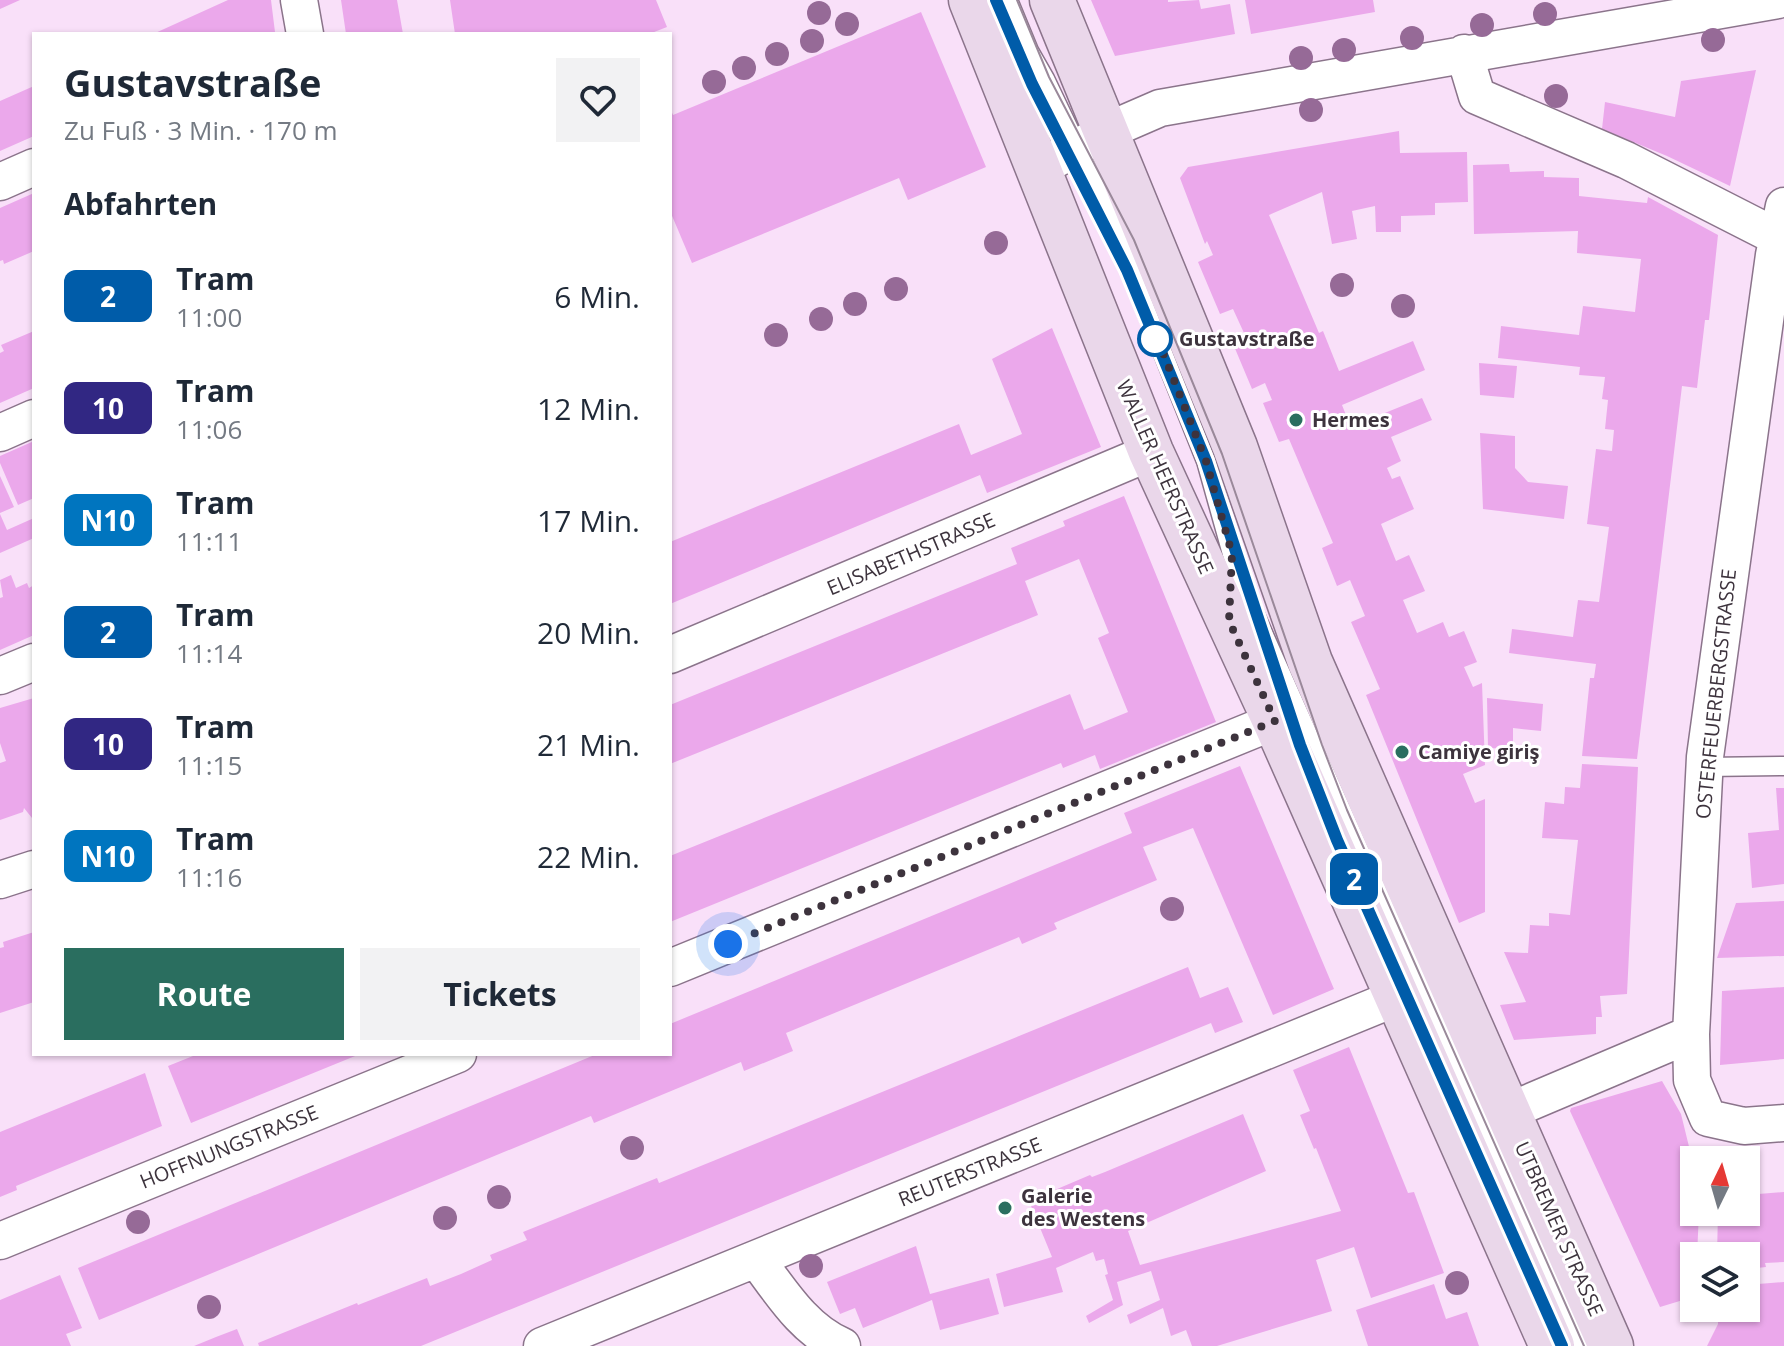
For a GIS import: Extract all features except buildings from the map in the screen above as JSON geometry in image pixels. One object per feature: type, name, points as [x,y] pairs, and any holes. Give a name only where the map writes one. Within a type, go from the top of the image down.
[{"type":"main road","name":"WALLER HEERSTRASSE","points":[[971,0],[1151,452],[1275,721],[1552,1346]]},
{"type":"main road","points":[[1052,0],[1091,139],[1235,447],[1310,662],[1507,1112]]},
{"type":"main road","name":"UTBREMER STRASSE","points":[[1507,1112],[1611,1346]]},
{"type":"street","points":[[299,0],[305,32]]},
{"type":"street","points":[[1038,169],[1091,139],[1160,108],[1778,0]]},
{"type":"street","points":[[1464,53],[1477,96],[1626,160],[1781,221]]},
{"type":"street","points":[[0,182],[32,168]]},
{"type":"street","name":"OSTERFEUERBERGSTRASSE","points":[[1781,221],[1705,767],[1691,1034],[1692,1080],[1708,1118],[1744,1126],[1784,1123]]},
{"type":"street","points":[[0,433],[32,419]]},
{"type":"street","name":"ELISABETHSTRASSE","points":[[672,654],[1151,452]]},
{"type":"street","points":[[0,676],[32,663]]},
{"type":"street","points":[[672,967],[1275,721]]},
{"type":"street","points":[[0,880],[32,870]]},
{"type":"street","name":"REUTERSTRASSE","points":[[542,1346],[1398,997]]},
{"type":"street","points":[[1507,1112],[1691,1034]]},
{"type":"street","name":"HOFFNUNGSTRASSE","points":[[0,1241],[453,1056]]},
{"type":"street","points":[[757,1260],[795,1311],[831,1341],[842,1346]]},
{"type":"lane","points":[[1008,0],[1029,51],[1045,79],[1091,139],[1098,190],[1206,461],[1232,554],[1252,608],[1584,1346]]},
{"type":"lane","points":[[1229,621],[1232,554]]},
{"type":"lane","points":[[1705,767],[1784,766]]},
{"type":"tram line","points":[[996,0],[1032,84],[1127,270],[1206,461],[1300,745],[1337,840],[1563,1346]]},
{"type":"tram line","name":"2","points":[[996,0],[1032,84],[1127,270],[1206,461],[1300,745],[1337,840],[1562,1346]]},
{"type":"tram line","points":[[1017,0],[1049,77],[1134,240],[1222,454],[1347,810],[1584,1346]]},
{"type":"place","name":"Gustavstraße","points":[[1155,339]]},
{"type":"place","name":"Hermes","points":[[1296,420]]},
{"type":"place","name":"Camiye giriş","points":[[1402,752]]},
{"type":"place","name":"Galerie des Westens","points":[[1005,1208]]},
{"type":"route","points":[[728,944],[1275,721],[1229,621],[1232,554],[1206,461],[1155,339]]}]
